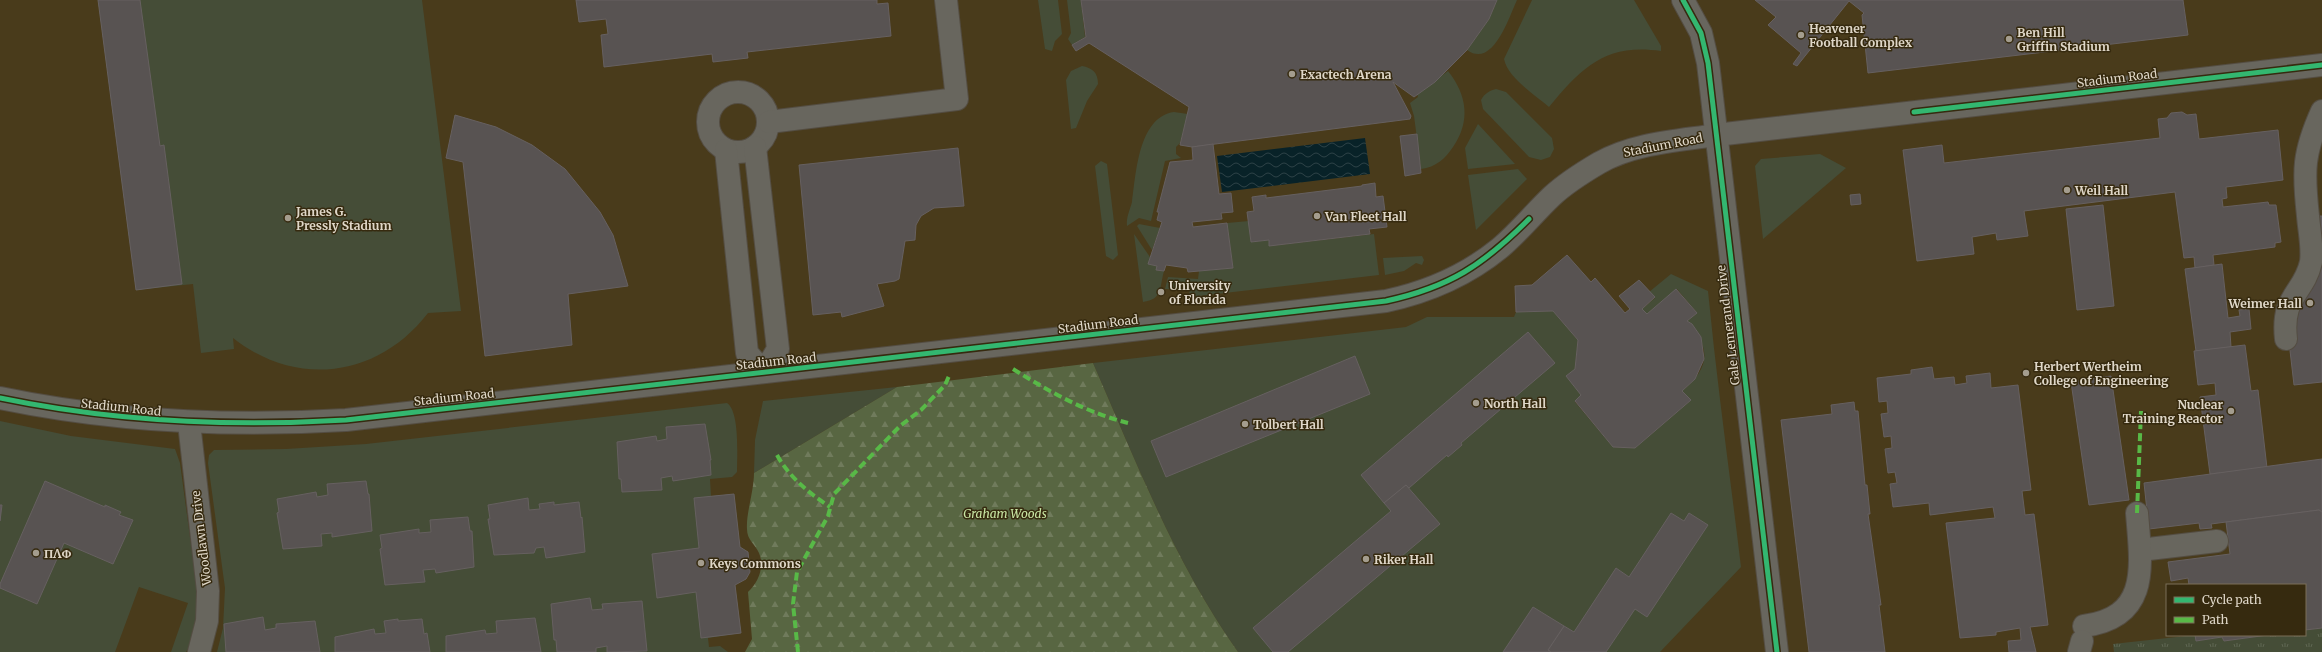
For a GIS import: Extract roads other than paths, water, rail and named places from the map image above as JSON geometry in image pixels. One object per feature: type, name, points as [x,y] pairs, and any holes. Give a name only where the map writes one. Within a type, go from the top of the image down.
[{"type":"street","points":[[769,122],[958,99],[946,0]]},
{"type":"street","name":"Gale Lemerand Drive","points":[[1683,0],[1699,29],[1706,51],[1777,652]]},
{"type":"street","name":"Stadium Road","points":[[0,398],[81,413],[189,423],[258,424],[346,420],[1386,301],[1407,296],[1455,278],[1490,255],[1558,191],[1600,163],[1630,150],[1716,135],[2322,65]]},
{"type":"street","points":[[736,92],[755,97],[767,112],[769,122],[762,141],[755,148],[736,152],[726,150],[714,140],[708,127],[711,108],[717,100],[736,92]]},
{"type":"street","points":[[2286,339],[2286,311],[2310,263],[2311,248],[2304,165],[2312,136],[2322,111]]},
{"type":"street","points":[[726,150],[747,353],[764,372],[778,349],[755,148]]},
{"type":"street","name":"Woodlawn Drive","points":[[189,423],[208,591],[207,621],[198,652]]},
{"type":"street","points":[[2082,639],[2121,613],[2131,602],[2136,591],[2140,550],[2137,513]]},
{"type":"street","points":[[2140,550],[2217,541]]},
{"type":"water","points":[[1365,138],[1370,174],[1222,192],[1217,156]]},
{"type":"place","name":"Heavener Football Complex","points":[[1801,35]]},
{"type":"place","name":"Ben Hill Griffin Stadium","points":[[2009,39]]},
{"type":"place","name":"Exactech Arena","points":[[1292,74]]},
{"type":"place","name":"Weil Hall","points":[[2067,190]]},
{"type":"place","name":"Van Fleet Hall","points":[[1317,216]]},
{"type":"place","name":"James G. Pressly Stadium","points":[[288,218]]},
{"type":"place","name":"University of Florida","points":[[1161,292]]},
{"type":"place","name":"Weimer Hall","points":[[2310,303]]},
{"type":"place","name":"Herbert Wertheim College of Engineering","points":[[2026,373]]},
{"type":"place","name":"North Hall","points":[[1476,403]]},
{"type":"place","name":"Nuclear Training Reactor","points":[[2231,411]]},
{"type":"place","name":"Tolbert Hall","points":[[1245,424]]},
{"type":"place","name":"ΠΛΦ","points":[[36,553]]},
{"type":"place","name":"Riker Hall","points":[[1366,559]]},
{"type":"place","name":"Keys Commons","points":[[701,563]]},
{"type":"park label","name":"Graham Woods","points":[[1005,513]]}]
